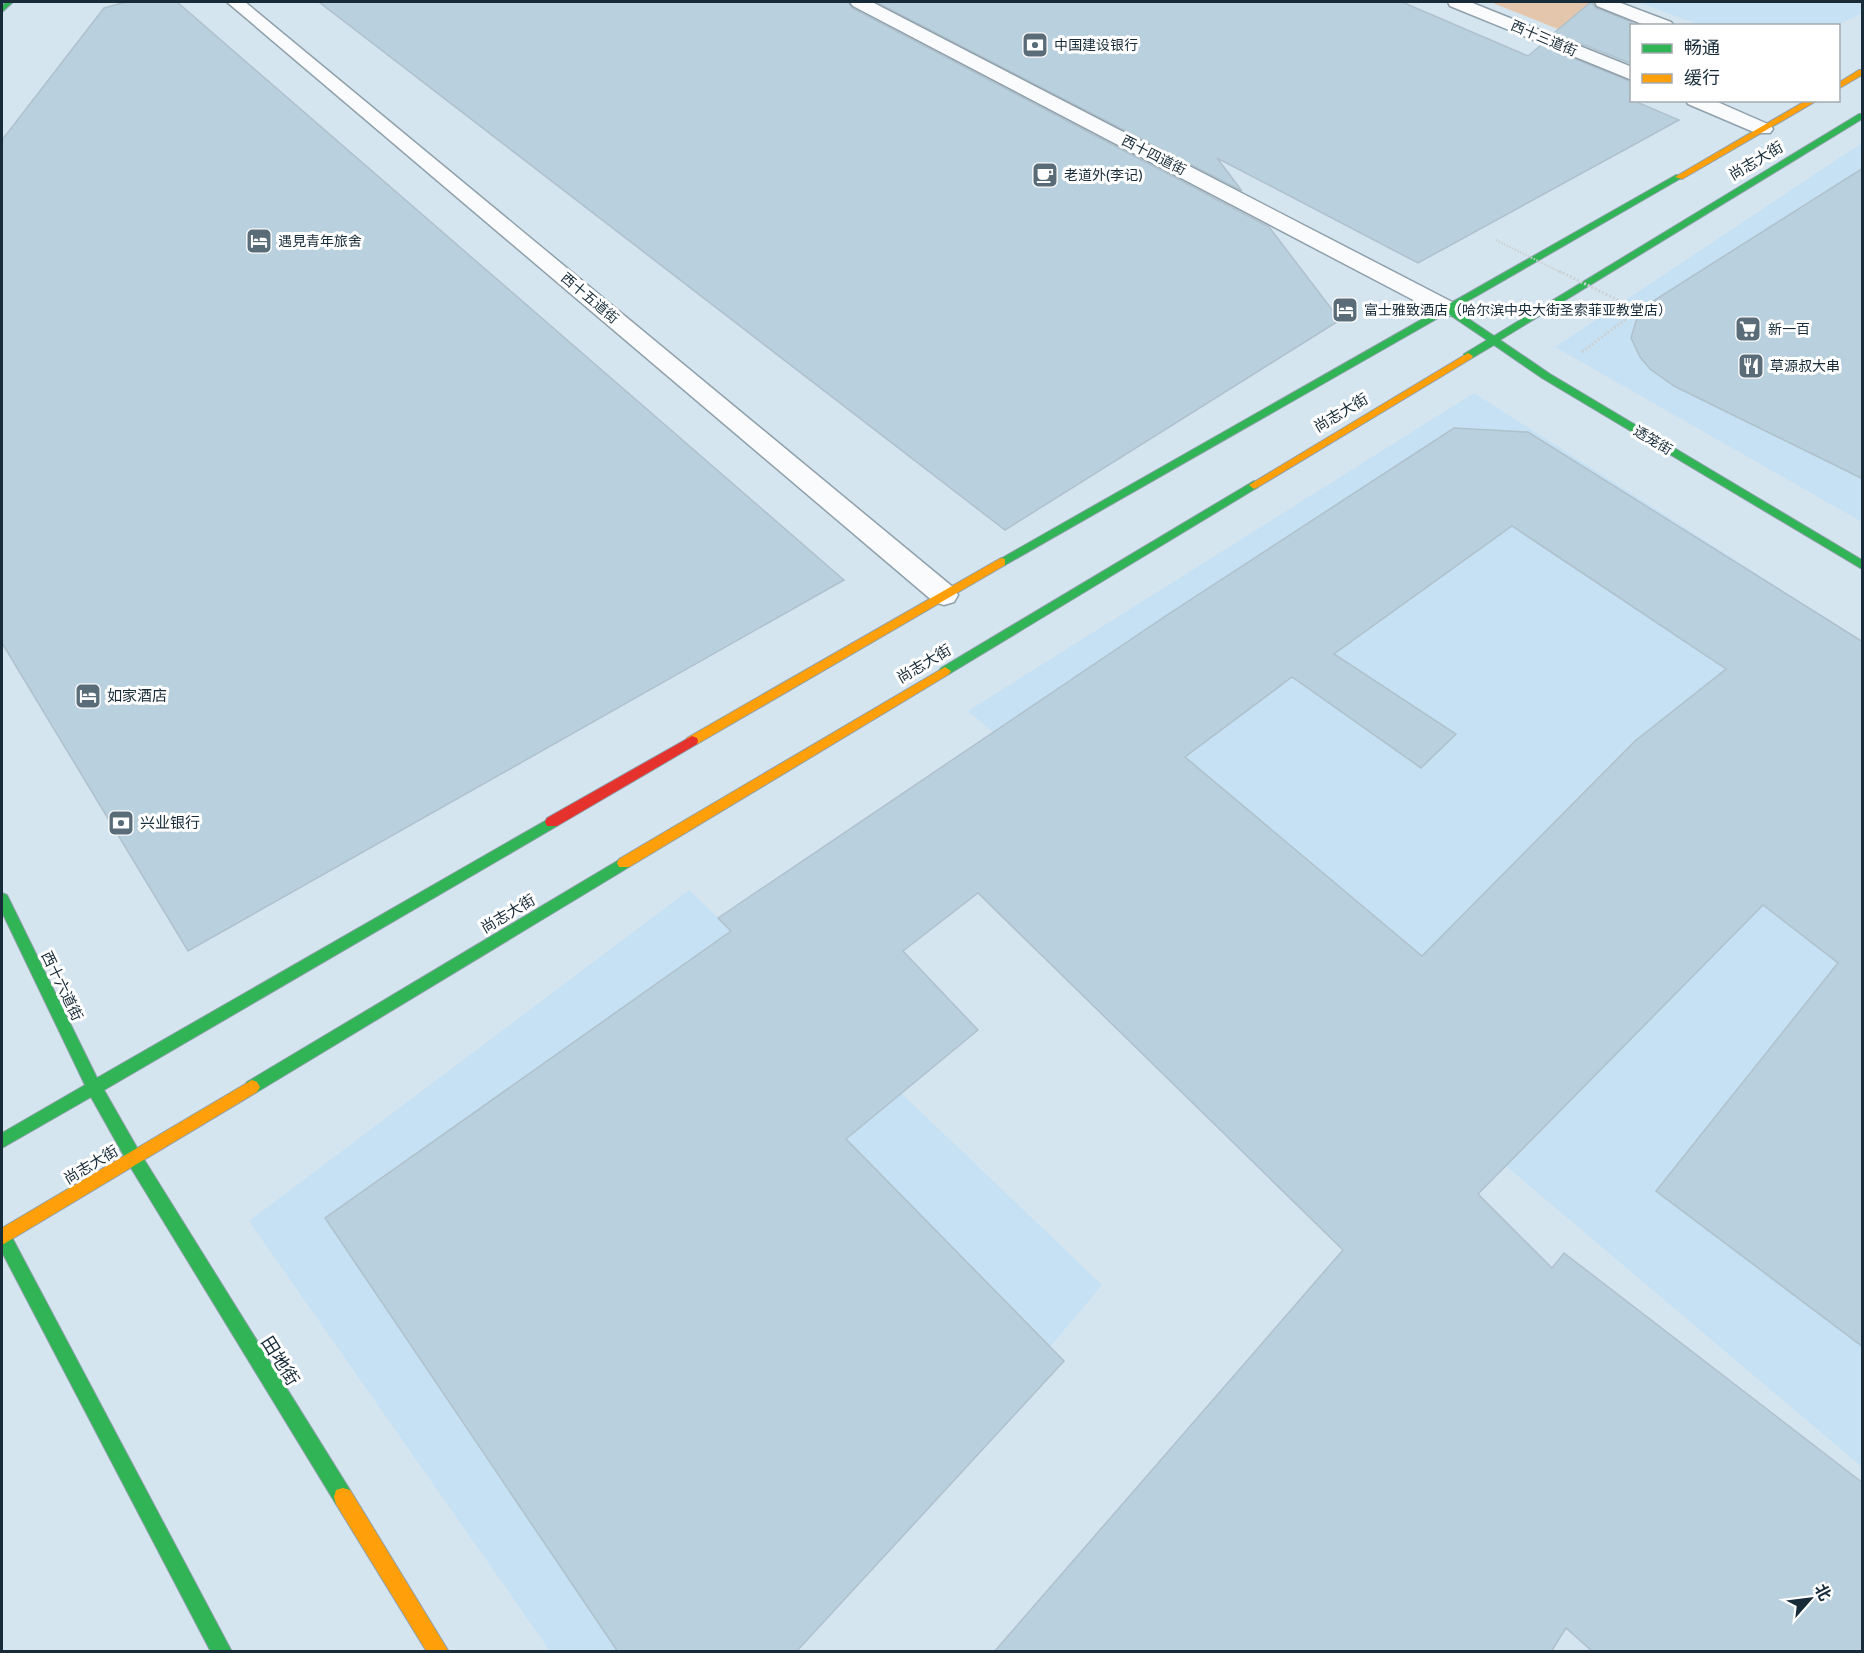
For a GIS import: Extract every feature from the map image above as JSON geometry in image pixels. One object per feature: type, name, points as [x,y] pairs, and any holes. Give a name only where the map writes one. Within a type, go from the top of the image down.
[{"type":"main road","points":[[2,10],[9,2]]},
{"type":"main road","points":[[1840,86],[1863,72]]},
{"type":"main road","name":"尚志大街","points":[[2,1141],[944,595],[1810,102]]},
{"type":"main road","name":"尚志大街","points":[[2,1237],[1496,340],[1863,116]]},
{"type":"main road","name":"透笼街","points":[[1448,309],[1546,376],[1863,565]]},
{"type":"main road","name":"西十六道街","points":[[2,899],[94,1087]]},
{"type":"main road","name":"田地街","points":[[94,1087],[134,1158],[439,1652]]},
{"type":"main road","points":[[2,1237],[222,1652]]},
{"type":"street","name":"西十五道街","points":[[235,2],[944,595]]},
{"type":"street","name":"西十四道街","points":[[859,2],[1448,309]]},
{"type":"street","name":"西十三道街","points":[[1456,2],[1630,73]]},
{"type":"street","points":[[1603,2],[1660,24]]},
{"type":"street","points":[[1700,102],[1763,129]]},
{"type":"path","points":[[1496,240],[1638,310],[1599,341]]},
{"type":"shaded area","points":[[1490,2],[1596,2],[1655,24],[1643,24],[1603,12],[1630,58]]},
{"type":"shaded area","points":[[1637,2],[1862,2],[1862,13],[1840,24],[1697,24]]},
{"type":"shaded area","name":"新一百","points":[[1862,143],[1862,522],[1555,347]]},
{"type":"shaded area","points":[[1474,393],[1862,641],[1862,1467],[968,711]]},
{"type":"shaded area","points":[[689,890],[1102,1285],[795,1651],[550,1651],[249,1221]]},
{"type":"building","points":[[126,2],[177,2],[844,580],[188,951],[2,643],[2,140],[104,8]]},
{"type":"building","points":[[319,2],[848,2],[852,8],[1269,227],[1340,320],[1005,530]]},
{"type":"building","points":[[876,2],[1402,2],[1528,56],[1541,45],[1630,81],[1630,102],[1637,102],[1679,120],[1418,263],[1217,158],[1242,191]]},
{"type":"building","points":[[1591,2],[1596,8],[1632,22],[1630,24],[1630,63],[1554,33]]},
{"type":"building","name":"新一百","points":[[1863,168],[1863,479],[1674,386],[1650,369],[1640,357],[1631,338],[1636,321],[1650,303]]},
{"type":"building","points":[[1454,428],[1528,432],[1863,642],[1863,1347],[1656,1191],[1838,963],[1763,905],[1478,1194],[1552,1268],[1564,1253],[1863,1483],[1863,1652],[1593,1652],[1566,1628],[1551,1652],[994,1652],[1343,1250],[978,893],[903,951],[978,1030],[846,1139],[1064,1361],[796,1652],[618,1652],[325,1218],[731,931],[718,918],[1167,615]],"holes":[[[1512,526],[1726,669],[1635,741],[1422,956],[1185,757],[1292,677],[1421,768],[1456,734],[1334,654]]]},
{"type":"traffic: fast","points":[[2,10],[9,2]]},
{"type":"traffic: fast","points":[[1468,356],[1862,116]]},
{"type":"traffic: fast","points":[[1001,562],[1679,177]]},
{"type":"traffic: fast","points":[[1448,309],[1546,376],[1862,565]]},
{"type":"traffic: fast","points":[[945,671],[1254,485]]},
{"type":"traffic: fast","points":[[2,1141],[552,822]]},
{"type":"traffic: fast","points":[[252,1087],[624,863]]},
{"type":"traffic: fast","points":[[2,899],[94,1087],[134,1158],[343,1497]]},
{"type":"traffic: fast","points":[[2,1236],[222,1652]]},
{"type":"traffic: slow","points":[[1840,86],[1862,72]]},
{"type":"traffic: slow","points":[[1679,177],[1810,102]]},
{"type":"traffic: slow","points":[[1254,485],[1468,356]]},
{"type":"traffic: slow","points":[[692,741],[1001,562]]},
{"type":"traffic: slow","points":[[624,863],[945,671]]},
{"type":"traffic: slow","points":[[2,1237],[252,1087]]},
{"type":"traffic: slow","points":[[343,1497],[439,1652]]},
{"type":"traffic: jam","points":[[552,822],[692,741]]},
{"type":"place","name":"中国建设银行","points":[[1035,45]]},
{"type":"place","name":"老道外(李记)","points":[[1045,175]]},
{"type":"place","name":"遇見青年旅舍","points":[[259,241]]},
{"type":"place","name":"富士雅致酒店（哈尔滨中央大街圣索菲亚教堂店）","points":[[1345,310]]},
{"type":"place","name":"新一百","points":[[1748,329]]},
{"type":"place","name":"草源叔大串","points":[[1751,366]]},
{"type":"place","name":"如家酒店","points":[[88,696]]},
{"type":"place","name":"兴业银行","points":[[121,823]]}]
